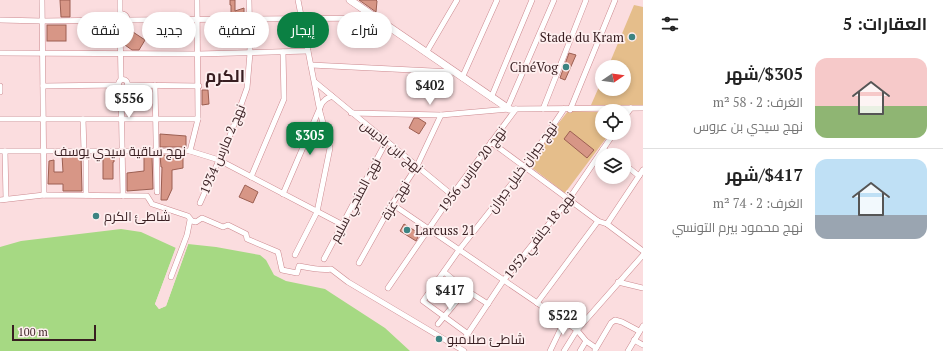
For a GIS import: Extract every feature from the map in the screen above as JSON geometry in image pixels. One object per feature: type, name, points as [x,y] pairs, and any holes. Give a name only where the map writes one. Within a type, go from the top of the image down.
[{"type":"street","points":[[42,0],[44,195]]},
{"type":"street","points":[[120,0],[120,12]]},
{"type":"street","points":[[190,151],[198,119],[199,86],[197,0]]},
{"type":"street","name":"نهج 2 مارس 1934","points":[[249,0],[249,12]]},
{"type":"street","points":[[298,0],[301,12]]},
{"type":"street","points":[[350,0],[367,12]]},
{"type":"street","points":[[426,53],[457,0]]},
{"type":"street","points":[[462,78],[497,0]]},
{"type":"street","points":[[491,98],[532,0]]},
{"type":"street","name":"نهج 20 مارس 1956","points":[[388,288],[428,229],[491,142],[511,107],[554,0]]},
{"type":"street","points":[[543,109],[586,0]]},
{"type":"street","name":"نهج جبران خليل جبران","points":[[444,316],[423,301],[567,109],[615,0]]},
{"type":"street","points":[[134,20],[204,19]]},
{"type":"street","points":[[0,20],[77,21]]},
{"type":"street","points":[[392,29],[491,98],[511,107]]},
{"type":"street","points":[[120,48],[123,196]]},
{"type":"street","name":"نهج 2 مارس 1934","points":[[200,203],[219,160],[247,88],[250,48]]},
{"type":"street","points":[[295,255],[317,212],[330,148],[320,112],[307,48]]},
{"type":"street","points":[[0,53],[198,54],[308,51]]},
{"type":"street","points":[[251,177],[284,99],[283,52]]},
{"type":"street","points":[[311,65],[453,72]]},
{"type":"street","points":[[43,86],[120,84],[126,80],[128,85]]},
{"type":"street","name":"نهج ابن باديس","points":[[315,82],[452,195]]},
{"type":"street","points":[[120,84],[125,88],[128,85],[199,86]]},
{"type":"street","points":[[156,85],[157,192]]},
{"type":"street","points":[[0,86],[0,92]]},
{"type":"street","points":[[283,194],[324,101],[332,96]]},
{"type":"street","points":[[351,113],[441,115],[511,107],[543,109],[595,109]]},
{"type":"street","points":[[631,108],[643,110]]},
{"type":"street","name":"نهج غزة","points":[[359,263],[392,204],[417,166],[441,115]]},
{"type":"street","points":[[0,119],[198,119]]},
{"type":"street","points":[[84,119],[86,196]]},
{"type":"street","name":"نهج المنجي سليم","points":[[324,259],[386,142]]},
{"type":"street","points":[[491,142],[598,221],[607,224],[643,252]]},
{"type":"street","points":[[2,151],[6,199]]},
{"type":"street","name":"نهج ساقية سيدي يوسف","points":[[2,151],[190,151],[219,160],[343,225]]},
{"type":"street","name":"نهج 18 جانفي 1952","points":[[444,316],[466,336],[503,281],[568,199],[595,160]]},
{"type":"street","points":[[607,224],[642,173],[631,168]]},
{"type":"street","points":[[0,200],[44,195],[146,196],[152,204],[187,216],[190,220],[196,222],[202,218],[223,227],[228,225],[246,234],[247,239],[278,252],[282,270],[297,273],[299,266],[323,271],[331,269],[348,282],[464,351]]},
{"type":"street","points":[[392,204],[577,330],[596,350],[611,323],[615,320],[640,331]]},
{"type":"street","points":[[171,277],[187,235],[190,220]]},
{"type":"street","points":[[537,303],[598,221]]},
{"type":"street","points":[[564,351],[577,330],[643,255]]},
{"type":"street","points":[[444,272],[466,290],[488,304]]},
{"type":"street","points":[[618,282],[643,288]]},
{"type":"street","points":[[438,324],[466,290]]},
{"type":"street","points":[[550,351],[564,322]]},
{"type":"street","points":[[628,351],[643,326]]},
{"type":"street","points":[[634,340],[643,345]]},
{"type":"street","points":[[580,351],[586,341]]},
{"type":"shaded area","name":"Stade du Kram","points":[[634,5],[643,7],[643,105],[591,105],[595,96],[631,96],[631,60],[611,60]]},
{"type":"shaded area","points":[[568,111],[595,112],[595,140],[605,140],[599,148],[595,148],[595,153],[565,193],[527,164]]},
{"type":"shaded area","points":[[121,229],[141,232],[176,248],[155,304],[159,309],[166,306],[188,244],[216,247],[260,255],[266,260],[274,275],[286,281],[325,289],[385,328],[410,351],[0,351],[0,247],[21,241]]},
{"type":"pier","points":[[189,242],[166,306],[159,309],[155,304],[176,247],[177,249],[157,304],[159,307],[165,305],[186,243]]},
{"type":"building","points":[[60,0],[70,0],[70,17],[61,17]]},
{"type":"building","points":[[230,0],[235,0],[235,11],[244,8],[244,12],[231,12]]},
{"type":"building","points":[[359,0],[376,0],[376,12]]},
{"type":"building","points":[[47,25],[66,25],[66,41],[47,41]]},
{"type":"building","points":[[134,33],[142,38],[142,45],[139,50],[132,50],[129,48],[134,48]]},
{"type":"building","points":[[569,53],[576,55],[565,80],[560,78]]},
{"type":"building","points":[[202,90],[208,90],[209,104],[202,105]]},
{"type":"building","points":[[414,118],[418,118],[426,123],[419,134],[409,128]]},
{"type":"building","points":[[570,131],[594,150],[587,158],[564,139]]},
{"type":"building","points":[[160,134],[186,136],[186,147],[160,147]]},
{"type":"building","points":[[62,155],[81,155],[82,191],[63,191],[63,184],[48,184],[49,161],[54,160],[54,172],[63,172]]},
{"type":"building","points":[[103,155],[114,155],[113,179],[103,179]]},
{"type":"building","points":[[160,155],[183,156],[183,168],[172,170],[172,189],[167,200],[161,200],[162,167]]},
{"type":"building","points":[[144,156],[152,156],[153,189],[127,191],[127,173],[144,171]]},
{"type":"building","points":[[245,185],[258,192],[253,203],[239,197]]},
{"type":"building","name":"Larcuss 21","points":[[404,224],[417,232],[415,235],[418,237],[416,241],[400,231]]},
{"type":"place","name":"Stade du Kram","points":[[632,37]]},
{"type":"place","name":"CinéVog","points":[[566,67]]},
{"type":"place","name":"شاطئ الکرم","points":[[96,216]]},
{"type":"place","name":"Larcuss 21","points":[[407,230]]},
{"type":"place","name":"شاطئ صلامبو","points":[[439,339]]},
{"type":"district","name":"الكرم","points":[[225,75]]}]
